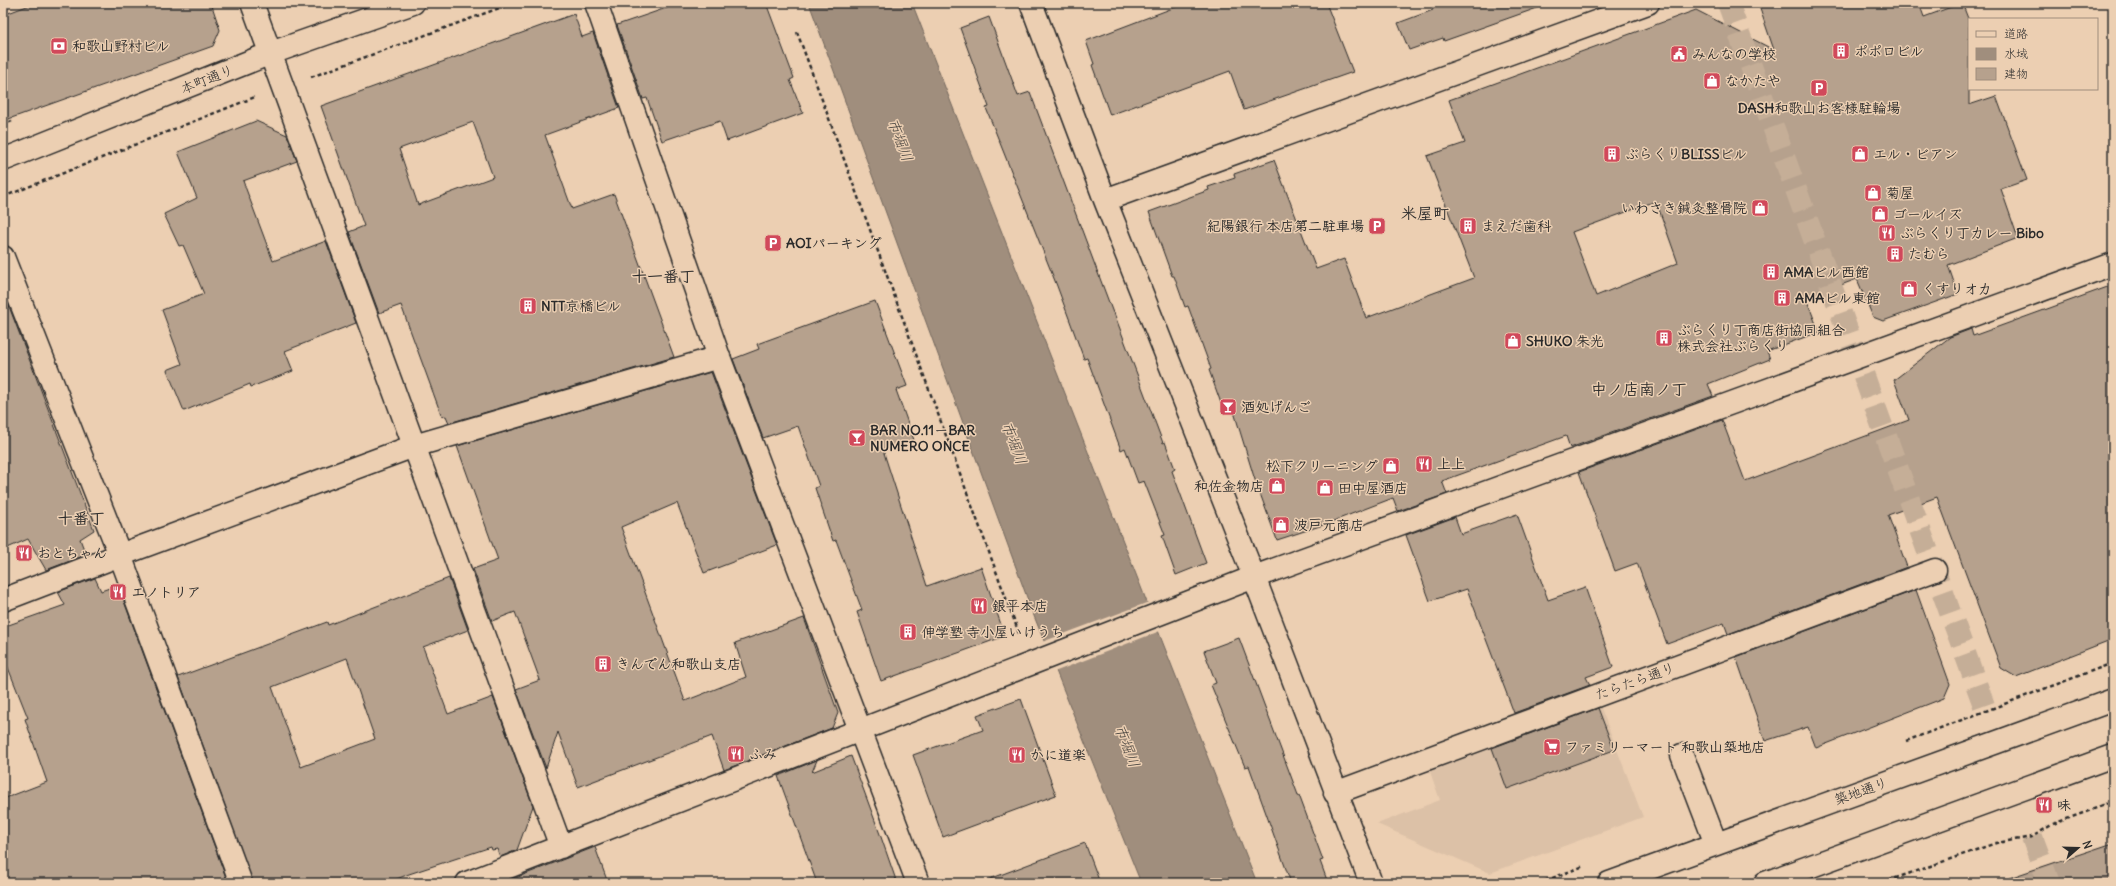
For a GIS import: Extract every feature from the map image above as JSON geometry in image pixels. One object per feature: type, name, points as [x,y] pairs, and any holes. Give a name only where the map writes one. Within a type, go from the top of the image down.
[{"type":"street","points":[[252,3],[561,847]]},
{"type":"street","name":"本町通り","points":[[3,160],[271,53],[413,3]]},
{"type":"street","points":[[596,3],[719,357],[918,883]]},
{"type":"street","points":[[1031,3],[1105,200],[1254,577],[1335,793],[1371,883]]},
{"type":"street","points":[[1105,200],[1648,3]]},
{"type":"street","points":[[3,257],[120,554],[241,883]]},
{"type":"street","points":[[467,883],[1254,577],[2113,264]]},
{"type":"street","points":[[3,600],[120,554],[414,446],[719,357]]},
{"type":"street","name":"たらたら通り","points":[[1335,793],[1935,570]]},
{"type":"street","name":"築地通り","points":[[1609,883],[2113,700]]},
{"type":"street","points":[[1682,755],[1716,844]]},
{"type":"street","points":[[1765,883],[2113,756]]},
{"type":"path","points":[[796,32],[1020,637]]},
{"type":"path","points":[[1882,883],[1996,843],[2032,837],[2053,824],[2113,802]]},
{"type":"shaded area","points":[[1599,703],[1643,817],[1490,873],[1377,824],[1440,800],[1428,766]]},
{"type":"water","name":"市堀川","points":[[809,3],[912,3],[1257,883],[1141,883],[1032,611]]},
{"type":"pier","points":[[1149,602],[1160,631],[1054,672],[1042,642]]},
{"type":"building","name":"和歌山野村ビル","points":[[35,3],[211,3],[220,30],[213,46],[3,121],[3,15]]},
{"type":"building","points":[[681,3],[766,3],[794,78],[790,80],[803,113],[727,141],[720,121],[662,141],[647,98],[643,99],[617,25]]},
{"type":"building","points":[[1186,3],[1326,3],[1353,72],[1244,110],[1230,71],[1110,115],[1092,65],[1094,64],[1086,41]]},
{"type":"building","points":[[1431,3],[1539,3],[1540,7],[1444,41],[1443,38],[1409,50],[1398,23],[1433,10]]},
{"type":"building","points":[[1758,3],[1919,3],[1924,17],[1962,3],[1968,18],[1969,105],[1996,96],[2027,180],[2001,189],[2018,238],[1948,265],[1958,294],[1883,321],[1873,317],[1857,279],[1806,298],[1819,332],[1767,351],[1770,359],[1708,384],[1713,396],[1570,448],[1566,436],[1442,481],[1447,494],[1398,511],[1393,498],[1323,525],[1277,540],[1254,477],[1231,402],[1222,406],[1209,370],[1211,369],[1188,306],[1185,307],[1174,276],[1172,276],[1149,212],[1209,190],[1208,187],[1235,178],[1234,174],[1274,160],[1316,269],[1344,259],[1366,318],[1474,278],[1427,156],[1465,143],[1449,100],[1696,10],[1774,50]],"holes":[[[1656,201],[1678,263],[1596,296],[1572,232]]]},
{"type":"building","points":[[574,14],[582,37],[593,33],[619,108],[545,135],[572,209],[614,194],[674,357],[449,423],[446,416],[442,417],[401,305],[379,313],[349,232],[364,226],[321,106]],"holes":[[[473,122],[493,177],[418,205],[399,149]]]},
{"type":"building","points":[[989,17],[1018,96],[1030,92],[1163,443],[1165,442],[1175,469],[1172,471],[1206,563],[1176,575],[1162,536],[1165,535],[1144,481],[1138,483],[1125,448],[1121,450],[1087,358],[1084,359],[1057,286],[986,108],[989,107],[960,28]]},
{"type":"building","points":[[256,121],[287,135],[297,161],[243,181],[273,261],[326,241],[356,323],[285,351],[293,371],[251,387],[250,384],[184,411],[167,370],[182,364],[162,310],[204,294],[183,245],[179,246],[164,214],[197,198],[178,152]]},
{"type":"building","points":[[2113,285],[2113,639],[2016,677],[2001,668],[1937,497],[1888,515],[1907,567],[1728,634],[1724,623],[1667,644],[1637,563],[1615,571],[1579,472],[1722,420],[1745,481],[1909,420],[1894,380],[1950,337],[1971,329],[1973,336]]},
{"type":"building","points":[[3,296],[5,296],[94,530],[80,539],[86,555],[46,570],[28,539],[3,550]]},
{"type":"building","points":[[875,301],[907,386],[896,390],[914,440],[883,450],[927,586],[981,567],[1005,636],[881,681],[857,612],[862,610],[836,540],[833,541],[815,488],[819,486],[798,426],[763,438],[733,359],[759,349],[757,344]]},
{"type":"building","points":[[711,372],[777,545],[704,573],[677,503],[621,527],[685,701],[746,677],[735,643],[804,618],[838,713],[832,728],[724,770],[712,736],[578,787],[558,732],[546,768],[516,689],[540,680],[515,612],[492,621],[473,569],[498,560],[457,446]]},
{"type":"building","points":[[1517,514],[1548,600],[1585,587],[1613,667],[1586,677],[1590,685],[1514,713],[1467,589],[1430,601],[1406,535],[1455,517],[1461,534]]},
{"type":"building","points":[[95,578],[101,591],[118,585],[228,883],[3,883],[3,799],[47,782],[25,719],[28,718],[3,655],[3,627],[65,605],[58,592]]},
{"type":"building","points":[[449,578],[468,630],[423,647],[448,714],[493,697],[533,806],[517,850],[500,857],[497,849],[492,850],[491,847],[409,874],[387,883],[253,883],[178,677],[327,622],[328,625]],"holes":[[[347,658],[375,739],[301,767],[272,687]]]},
{"type":"building","points":[[1916,590],[1950,684],[1944,698],[1816,748],[1808,727],[1765,741],[1736,657]]},
{"type":"building","points":[[1239,638],[1323,860],[1320,861],[1328,883],[1291,883],[1249,766],[1245,767],[1211,685],[1216,683],[1204,651]]},
{"type":"building","points":[[1021,699],[1056,795],[943,837],[913,755],[983,730],[977,715]]},
{"type":"building","name":"ファミリーマート 和歌山築地店","points":[[1598,708],[1614,750],[1507,789],[1492,748]]},
{"type":"building","points":[[851,756],[897,883],[817,883],[778,776],[817,760],[812,772]]},
{"type":"building","points":[[1085,843],[1100,883],[988,883],[987,880]]},
{"type":"building","points":[[2113,843],[2113,883],[2010,883],[2009,878]]},
{"type":"building","points":[[595,847],[608,883],[508,883],[508,881]]},
{"type":"tunnel","points":[[1728,3],[1986,711]]},
{"type":"tunnel","points":[[2032,837],[2049,883]]},
{"type":"place","name":"和歌山野村ビル","points":[[59,46]]},
{"type":"place","name":"ポポロビル","points":[[1841,51]]},
{"type":"place","name":"みんなの学校","points":[[1679,54]]},
{"type":"place","name":"なかたや","points":[[1712,81]]},
{"type":"place","name":"DASH和歌山お客様駐輪場","points":[[1819,88]]},
{"type":"place","name":"ぶらくりBLISSビル","points":[[1612,154]]},
{"type":"place","name":"エル・ビアン","points":[[1860,154]]},
{"type":"place","name":"菊屋","points":[[1873,193]]},
{"type":"place","name":"いわさき鍼灸整骨院","points":[[1760,208]]},
{"type":"place","name":"ゴールイズ","points":[[1880,214]]},
{"type":"place","name":"紀陽銀行 本店第二駐車場","points":[[1377,226]]},
{"type":"place","name":"まえだ歯科","points":[[1468,226]]},
{"type":"place","name":"ぶらくり丁カレー Bibo","points":[[1887,233]]},
{"type":"place","name":"AOIパーキング","points":[[773,243]]},
{"type":"place","name":"たむら","points":[[1895,254]]},
{"type":"place","name":"AMAビル西館","points":[[1771,272]]},
{"type":"place","name":"くすりオカ","points":[[1909,289]]},
{"type":"place","name":"AMAビル東館","points":[[1782,298]]},
{"type":"place","name":"NTT京橋ビル","points":[[528,306]]},
{"type":"place","name":"ぶらくり丁商店街協同組合 株式会社ぶらくり","points":[[1664,338]]},
{"type":"place","name":"SHUKO 朱光","points":[[1513,341]]},
{"type":"place","name":"酒処げんご","points":[[1228,407]]},
{"type":"place","name":"BAR NO.11ーBAR NUMERO ONCE","points":[[857,438]]},
{"type":"place","name":"上上","points":[[1424,464]]},
{"type":"place","name":"松下クリーニング","points":[[1391,466]]},
{"type":"place","name":"和佐金物店","points":[[1277,486]]},
{"type":"place","name":"田中屋酒店","points":[[1325,488]]},
{"type":"place","name":"波戸元商店","points":[[1281,525]]},
{"type":"place","name":"おとちゃん","points":[[24,553]]},
{"type":"place","name":"エノトリア","points":[[118,592]]},
{"type":"place","name":"銀平本店","points":[[979,606]]},
{"type":"place","name":"伸学塾 寺小屋いけうち","points":[[908,632]]},
{"type":"place","name":"きんでん和歌山支店","points":[[603,664]]},
{"type":"place","name":"ファミリーマート 和歌山築地店","points":[[1552,747]]},
{"type":"place","name":"ふみ","points":[[736,754]]},
{"type":"place","name":"かに道楽","points":[[1017,755]]},
{"type":"place","name":"味","points":[[2044,805]]},
{"type":"district","name":"米屋町","points":[[1425,213]]},
{"type":"district","name":"十一番丁","points":[[663,276]]},
{"type":"district","name":"中ノ店南ノ丁","points":[[1639,389]]},
{"type":"district","name":"十番丁","points":[[81,518]]}]
